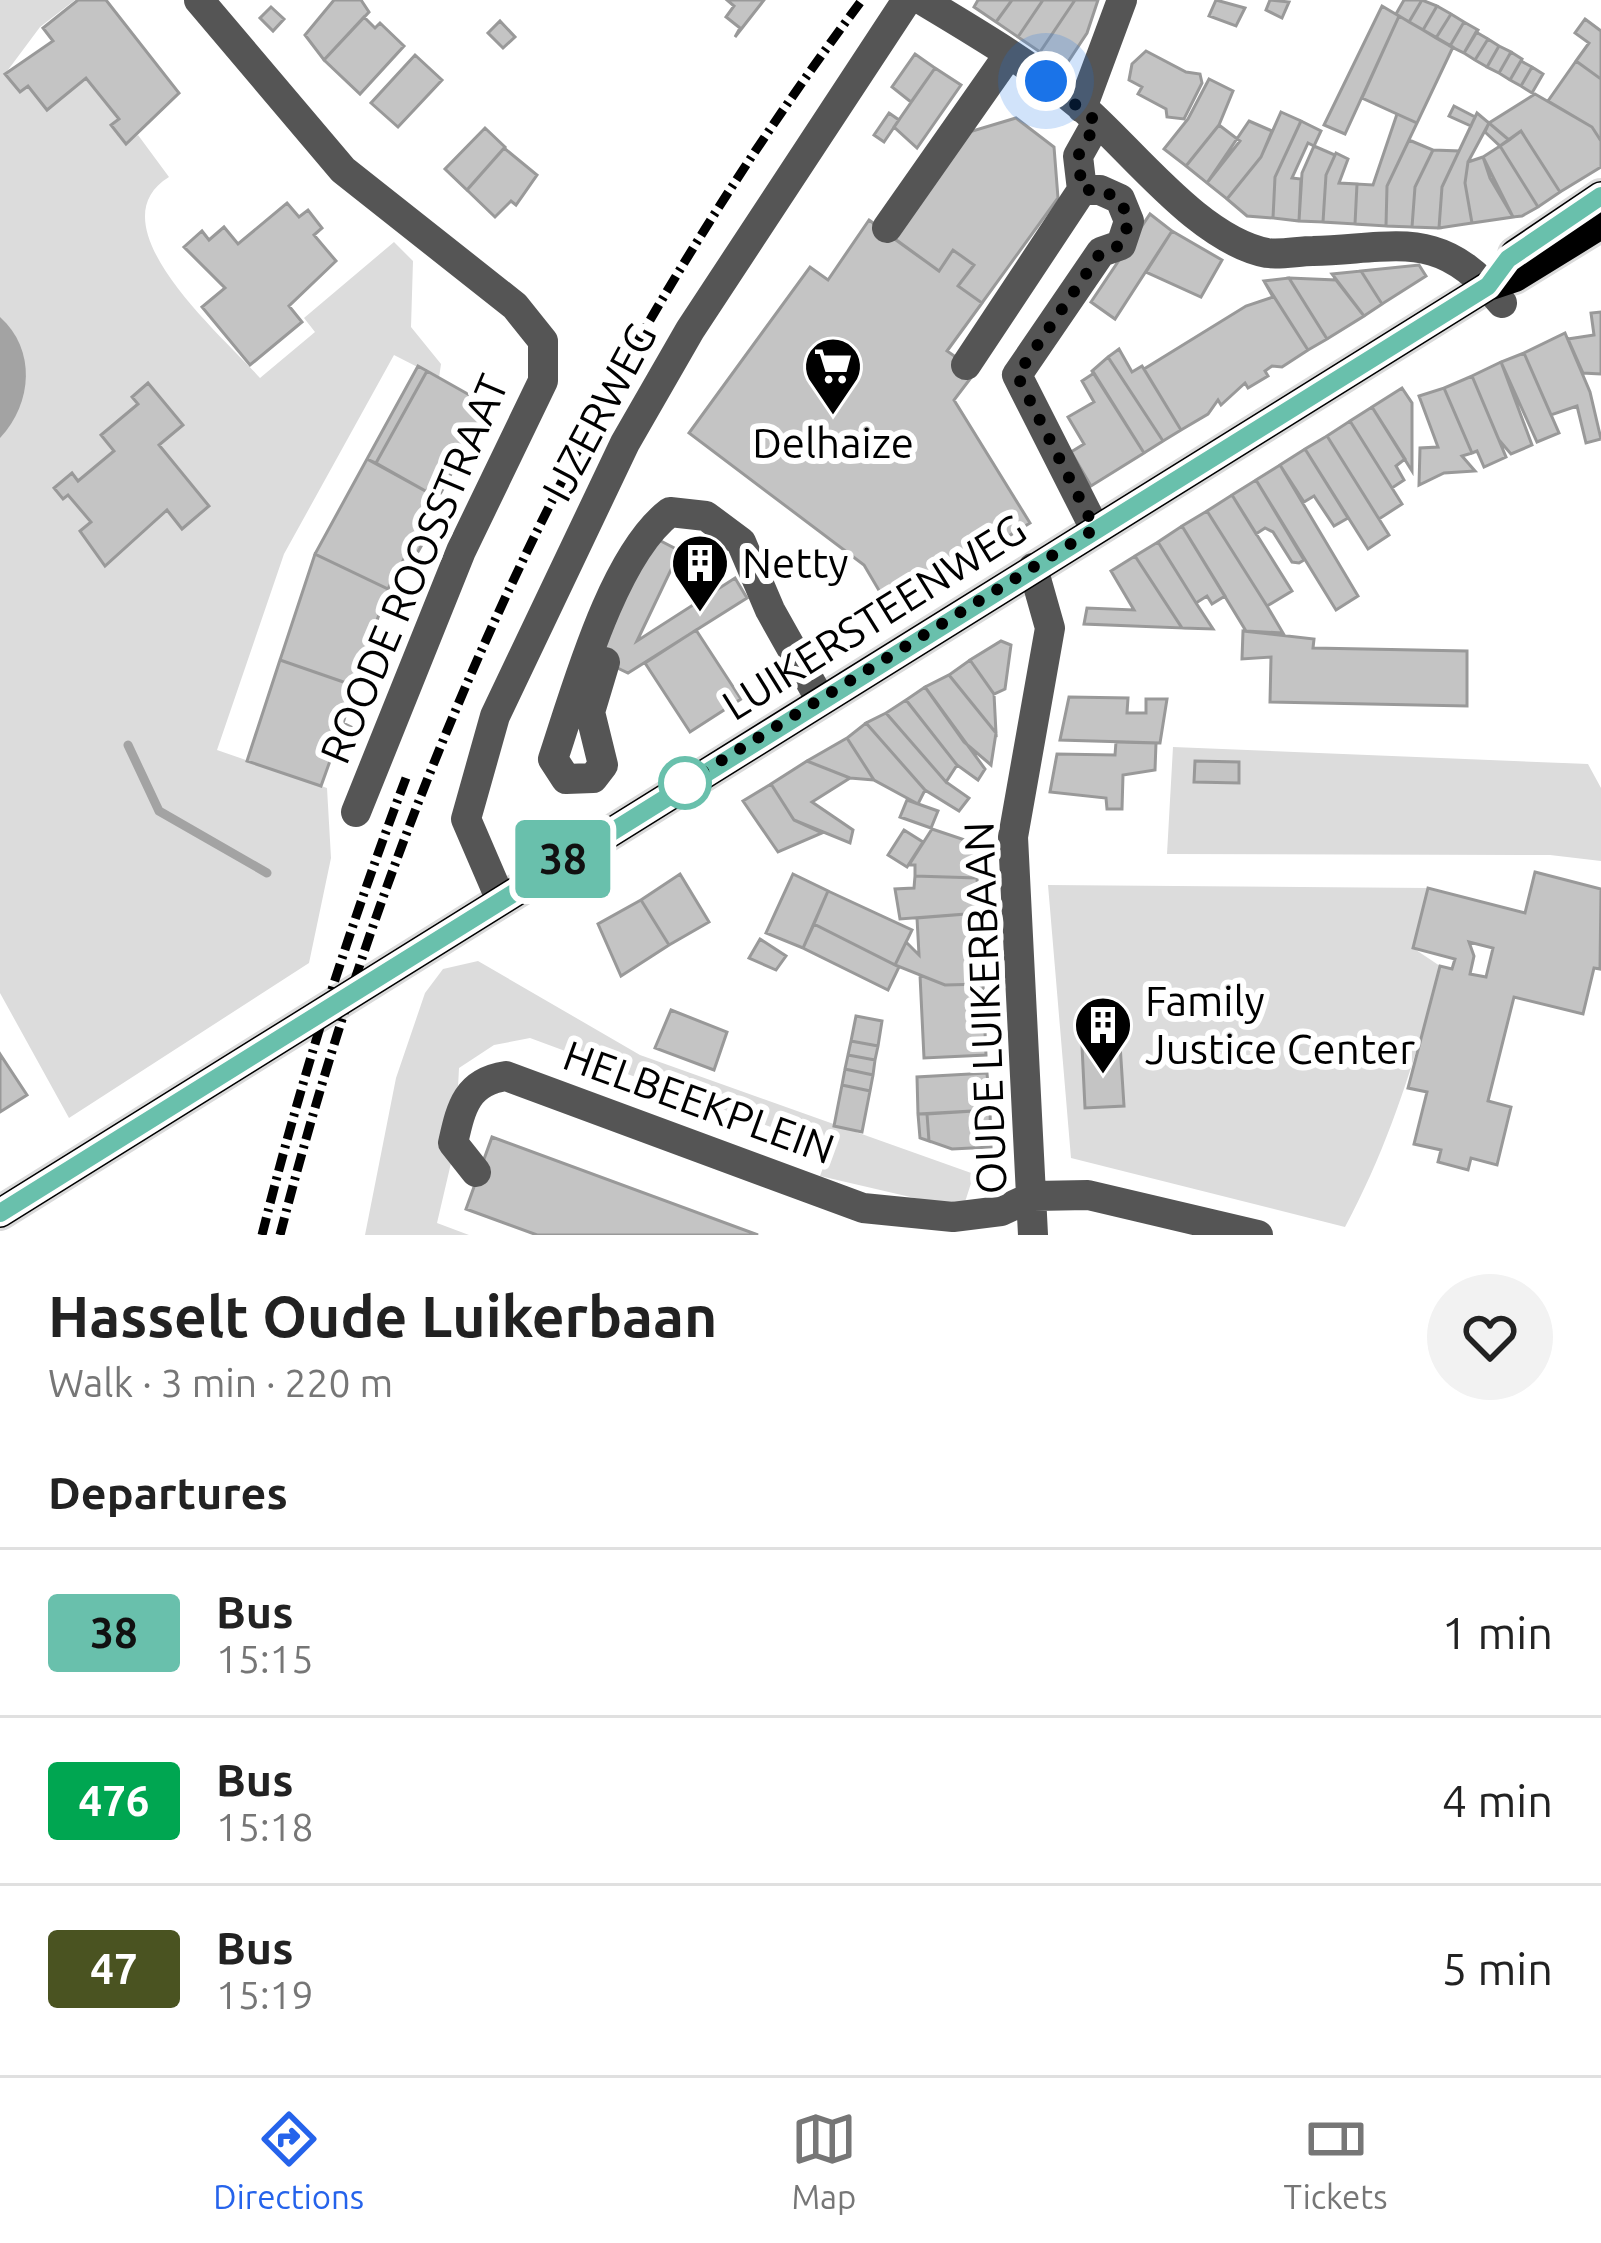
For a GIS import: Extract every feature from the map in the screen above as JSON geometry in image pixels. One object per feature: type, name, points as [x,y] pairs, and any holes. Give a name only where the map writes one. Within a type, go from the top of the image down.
[{"type":"main road","name":"LUIKERSTEENWEG","points":[[1495,295],[1508,259],[1601,196]]},
{"type":"main road","name":"LUIKERSTEENWEG","points":[[0,1213],[1095,529],[1495,295],[1515,277],[1601,224]]},
{"type":"street","name":"ROODE ROOSSTRAAT","points":[[200,0],[343,170],[514,306],[543,341],[543,381],[461,550],[356,812]]},
{"type":"street","name":"IJZERWEG","points":[[500,898],[466,819],[495,716],[610,474],[690,330],[907,0]]},
{"type":"street","points":[[922,0],[1009,53],[1090,115],[1164,187],[1248,244],[1267,253],[1432,247],[1495,295]]},
{"type":"street","points":[[966,364],[1082,190],[1078,156],[1122,0]]},
{"type":"street","points":[[887,228],[1009,53]]},
{"type":"street","points":[[1082,190],[1100,190],[1120,199],[1129,221],[1121,245],[1101,252],[1017,375],[1095,529]]},
{"type":"street","points":[[605,662],[590,712],[603,765],[593,778],[566,778],[553,759],[589,648],[648,528],[670,512],[706,516],[741,542],[770,610],[820,699]]},
{"type":"street","name":"OUDE LUIKERBAAN","points":[[1033,568],[1050,628],[1013,837],[1034,1235]]},
{"type":"street","name":"HELBEEKPLEIN","points":[[476,1172],[453,1143],[463,1100],[485,1079],[506,1076],[861,1221],[953,1217],[1001,1211],[1034,1196],[1088,1195],[1258,1235]]},
{"type":"shaded area","points":[[0,0],[75,0],[40,27],[5,74],[19,92],[28,86],[47,109],[86,78],[119,119],[112,126],[126,144],[138,135],[169,177],[149,198],[145,223],[154,251],[195,309],[260,378],[315,332],[304,318],[394,242],[413,261],[411,327],[441,364],[439,378],[394,355],[284,554],[217,750],[327,788],[331,858],[309,963],[69,1118],[0,993]]},
{"type":"shaded area","points":[[0,317],[20,344],[26,376],[19,409],[0,438]]},
{"type":"shaded area","points":[[1173,747],[1588,764],[1601,788],[1601,861],[1550,855],[1167,854]]},
{"type":"shaded area","points":[[1048,885],[1428,888],[1413,948],[1440,966],[1400,1100],[1345,1227],[1071,1158]]},
{"type":"shaded area","points":[[478,961],[640,1055],[974,1174],[965,1202],[949,1206],[820,1176],[830,1149],[530,1038],[494,1045],[459,1068],[455,1146],[437,1223],[469,1235],[365,1235],[396,1078],[425,993],[443,969]]},
{"type":"building","points":[[78,0],[106,0],[179,93],[126,144],[111,125],[119,119],[86,78],[47,110],[28,86],[20,92],[5,74],[53,41],[43,28]]},
{"type":"building","points":[[334,0],[361,0],[369,12],[324,60],[305,35]]},
{"type":"building","points":[[727,0],[764,0],[735,37],[740,28],[726,17],[734,6]]},
{"type":"building","points":[[978,0],[1012,0],[996,22],[974,7]]},
{"type":"building","points":[[1012,0],[1043,0],[1018,37],[996,22]]},
{"type":"building","points":[[1043,0],[1075,0],[1040,52],[1018,37]]},
{"type":"building","points":[[1075,0],[1098,0],[1087,33],[1064,68],[1040,52]]},
{"type":"building","points":[[1216,0],[1245,8],[1236,26],[1209,16]]},
{"type":"building","points":[[1270,0],[1289,2],[1282,18],[1266,10]]},
{"type":"building","points":[[1404,0],[1422,0],[1409,22],[1396,14]]},
{"type":"building","points":[[1422,0],[1437,6],[1423,30],[1409,22]]},
{"type":"building","points":[[1382,6],[1399,16],[1345,134],[1324,125]]},
{"type":"building","points":[[1437,6],[1451,14],[1436,38],[1423,30]]},
{"type":"building","points":[[271,7],[284,19],[273,31],[260,18]]},
{"type":"building","points":[[1451,14],[1464,22],[1450,46],[1436,38]]},
{"type":"building","points":[[1399,16],[1453,47],[1417,123],[1362,98]]},
{"type":"building","points":[[364,17],[375,28],[380,23],[404,46],[360,94],[324,60]]},
{"type":"building","points":[[1585,19],[1601,31],[1601,79],[1576,61],[1589,43],[1575,33]]},
{"type":"building","points":[[500,21],[515,37],[503,48],[488,33]]},
{"type":"building","points":[[1464,22],[1478,30],[1464,53],[1450,46]]},
{"type":"building","points":[[1476,32],[1488,39],[1475,60],[1464,53]]},
{"type":"building","points":[[1488,39],[1499,46],[1487,67],[1475,60]]},
{"type":"building","points":[[1499,46],[1511,52],[1499,73],[1487,67]]},
{"type":"building","points":[[1146,51],[1186,72],[1200,74],[1202,83],[1184,119],[1167,117],[1166,109],[1138,94],[1142,87],[1129,80],[1132,64]]},
{"type":"building","points":[[1511,52],[1522,59],[1510,80],[1499,73]]},
{"type":"building","points":[[915,54],[935,68],[911,102],[892,87]]},
{"type":"building","points":[[415,55],[442,80],[398,127],[371,103]]},
{"type":"building","points":[[1521,61],[1532,67],[1521,86],[1510,80]]},
{"type":"building","points":[[1576,61],[1601,79],[1601,141],[1592,127],[1548,101]]},
{"type":"building","points":[[1532,67],[1543,74],[1532,93],[1521,86]]},
{"type":"building","points":[[935,68],[961,85],[917,148],[894,127]]},
{"type":"building","points":[[1209,79],[1233,91],[1219,125],[1186,166],[1164,149],[1188,119]]},
{"type":"building","points":[[1535,94],[1592,127],[1601,141],[1601,167],[1560,192],[1521,131],[1509,140],[1489,123]]},
{"type":"building","points":[[1454,106],[1475,117],[1471,126],[1449,116]]},
{"type":"building","points":[[1281,112],[1301,121],[1275,177],[1273,218],[1247,216],[1227,199],[1261,157]]},
{"type":"building","points":[[889,113],[899,120],[884,142],[874,135]]},
{"type":"building","points":[[1477,113],[1489,123],[1468,162],[1465,183],[1472,223],[1439,228],[1442,187]]},
{"type":"building","points":[[1397,114],[1417,123],[1387,186],[1386,226],[1355,224],[1357,184],[1373,185]]},
{"type":"building","points":[[1016,118],[1054,147],[1058,198],[982,303],[958,286],[974,265],[953,250],[939,271],[893,238],[969,132]]},
{"type":"building","points":[[1249,121],[1272,131],[1261,157],[1227,199],[1207,183]]},
{"type":"building","points":[[1301,121],[1321,131],[1314,146],[1308,143],[1292,178],[1301,179],[1299,221],[1273,218],[1275,177]]},
{"type":"building","points":[[1489,123],[1509,140],[1500,146],[1485,132]]},
{"type":"building","points":[[1219,125],[1240,141],[1207,183],[1186,166]]},
{"type":"building","points":[[485,128],[505,147],[467,190],[445,169]]},
{"type":"building","points":[[1521,131],[1560,192],[1538,207],[1500,146]]},
{"type":"building","points":[[1409,140],[1433,150],[1415,187],[1412,227],[1386,226],[1387,186]]},
{"type":"building","points":[[1314,146],[1335,155],[1326,175],[1323,222],[1299,221],[1302,173]]},
{"type":"building","points":[[1500,146],[1538,207],[1522,216],[1513,217],[1483,157]]},
{"type":"building","points":[[504,148],[537,175],[516,205],[511,201],[495,217],[467,190]]},
{"type":"building","points":[[1433,150],[1459,151],[1442,187],[1439,228],[1412,227],[1415,187]]},
{"type":"building","points":[[1336,153],[1348,159],[1339,183],[1357,184],[1355,224],[1323,222],[1326,175]]},
{"type":"building","points":[[1483,157],[1513,217],[1472,223],[1465,183],[1468,162]]},
{"type":"building","points":[[287,203],[299,217],[308,210],[322,228],[314,235],[336,261],[289,306],[302,322],[250,365],[202,307],[225,288],[184,247],[202,231],[209,240],[224,227],[238,244]]},
{"type":"building","points":[[1150,214],[1172,231],[1115,319],[1091,302]]},
{"type":"building","name":"Delhaize","points":[[869,220],[939,271],[953,250],[974,265],[958,286],[982,303],[947,351],[976,371],[954,400],[1030,523],[890,609],[864,565],[689,433],[810,267],[828,280]]},
{"type":"building","points":[[1172,231],[1222,260],[1201,297],[1146,272]]},
{"type":"building","points":[[1419,265],[1426,276],[1382,304],[1361,271]]},
{"type":"building","points":[[1361,271],[1382,304],[1364,316],[1332,274]]},
{"type":"building","points":[[1289,278],[1336,280],[1364,316],[1327,339]]},
{"type":"building","points":[[1289,278],[1327,339],[1308,350],[1264,281]]},
{"type":"building","points":[[1264,281],[1308,350],[1282,367],[1272,366],[1265,371],[1268,376],[1248,388],[1245,383],[1221,405],[1218,400],[1208,414],[1181,430],[1144,369],[1246,306],[1273,297]]},
{"type":"building","points":[[1601,312],[1601,374],[1583,373],[1568,339],[1594,335],[1591,313]]},
{"type":"building","points":[[1565,333],[1590,392],[1601,439],[1586,443],[1577,406],[1551,415],[1524,353]]},
{"type":"building","points":[[1119,349],[1132,372],[1142,366],[1181,430],[1163,441],[1108,357]]},
{"type":"building","points":[[1524,353],[1559,433],[1537,442],[1501,362]]},
{"type":"building","points":[[1108,357],[1163,441],[1144,453],[1092,371]]},
{"type":"building","points":[[1501,362],[1532,445],[1511,454],[1499,440],[1472,376]]},
{"type":"building","points":[[418,366],[427,371],[376,463],[367,459]]},
{"type":"building","points":[[427,371],[489,406],[469,441],[477,446],[465,467],[457,463],[438,498],[376,463]]},
{"type":"building","points":[[1094,373],[1144,453],[1091,486],[1071,452],[1084,444],[1068,417],[1094,402],[1082,381]]},
{"type":"building","points":[[1472,376],[1506,457],[1484,467],[1477,451],[1472,453],[1444,388]]},
{"type":"building","points":[[148,383],[183,425],[159,445],[209,506],[182,529],[167,510],[105,566],[80,531],[91,522],[68,495],[63,499],[54,488],[72,473],[78,481],[114,451],[101,435],[138,404],[132,397]]},
{"type":"building","points":[[1402,388],[1412,403],[1412,471],[1372,407]]},
{"type":"building","points":[[1444,388],[1472,453],[1462,456],[1475,471],[1444,473],[1419,485],[1420,448],[1438,447],[1419,396]]},
{"type":"building","points":[[1372,407],[1405,459],[1396,466],[1404,480],[1392,488],[1350,421]]},
{"type":"building","points":[[1350,421],[1402,504],[1379,519],[1327,436]]},
{"type":"building","points":[[1327,436],[1389,535],[1368,549],[1305,449]]},
{"type":"building","points":[[1305,449],[1348,518],[1334,526],[1314,496],[1304,502],[1280,465]]},
{"type":"building","points":[[367,459],[438,498],[419,532],[427,536],[415,557],[407,553],[388,589],[315,554]]},
{"type":"building","points":[[1280,465],[1358,596],[1336,610],[1256,480]]},
{"type":"building","points":[[1256,480],[1304,560],[1299,563],[1292,562],[1273,532],[1265,528],[1256,534],[1232,495]]},
{"type":"building","points":[[1232,495],[1292,591],[1267,606],[1207,511]]},
{"type":"building","points":[[1207,511],[1283,633],[1246,631],[1182,526]]},
{"type":"building","points":[[1182,526],[1225,596],[1212,604],[1207,596],[1196,603],[1158,542]]},
{"type":"building","name":"Netty","points":[[653,537],[680,551],[637,641],[735,578],[747,598],[628,673],[593,656]]},
{"type":"building","points":[[1158,542],[1213,629],[1182,628],[1135,556]]},
{"type":"building","points":[[315,554],[388,589],[375,626],[383,632],[376,652],[367,649],[355,686],[280,660]]},
{"type":"building","points":[[1135,556],[1182,628],[1084,624],[1087,608],[1134,610],[1111,571]]},
{"type":"building","points":[[696,630],[741,699],[690,732],[645,663]]},
{"type":"building","points":[[1243,631],[1314,639],[1313,648],[1467,651],[1467,706],[1270,702],[1271,657],[1242,659]]},
{"type":"building","points":[[1001,641],[1011,645],[1005,689],[994,694],[970,660]]},
{"type":"building","points":[[280,660],[355,686],[343,723],[351,727],[342,750],[335,747],[321,786],[247,761]]},
{"type":"building","points":[[970,660],[994,694],[996,733],[949,675]]},
{"type":"building","points":[[949,675],[996,733],[991,765],[964,742],[925,687]]},
{"type":"building","points":[[925,687],[985,769],[978,780],[957,765],[906,700]]},
{"type":"building","points":[[1069,697],[1128,698],[1127,713],[1146,713],[1146,699],[1167,699],[1160,743],[1060,740]]},
{"type":"building","points":[[906,700],[957,765],[946,782],[886,713]]},
{"type":"building","points":[[886,713],[946,782],[969,798],[959,811],[925,790],[866,723]]},
{"type":"building","points":[[866,723],[925,790],[918,804],[874,780],[847,738]]},
{"type":"building","points":[[847,738],[874,780],[850,778],[807,761]]},
{"type":"building","points":[[1116,742],[1156,743],[1155,770],[1123,775],[1122,809],[1107,809],[1106,798],[1050,792],[1057,754],[1115,755]]},
{"type":"building","points":[[807,761],[850,778],[812,802],[853,830],[850,843],[794,820],[771,784]]},
{"type":"building","points":[[1195,761],[1239,762],[1239,783],[1194,782]]},
{"type":"building","points":[[771,784],[794,820],[822,833],[778,852],[743,801]]},
{"type":"building","points":[[907,800],[938,811],[931,828],[900,817]]},
{"type":"building","points":[[932,829],[977,844],[977,878],[915,876],[915,865],[909,865]]},
{"type":"building","points":[[904,830],[923,842],[907,867],[888,855]]},
{"type":"building","points":[[1535,872],[1601,889],[1600,969],[1594,968],[1583,1014],[1514,997],[1488,1101],[1511,1107],[1497,1165],[1471,1158],[1468,1170],[1438,1162],[1441,1150],[1414,1144],[1427,1092],[1408,1088],[1440,966],[1452,969],[1455,959],[1413,948],[1428,888],[1525,913]],"holes":[[[1469,942],[1493,948],[1486,977],[1470,974],[1474,956]]]},
{"type":"building","points":[[680,874],[709,922],[669,945],[641,900]]},
{"type":"building","points":[[793,874],[828,891],[803,948],[766,933]]},
{"type":"building","points":[[915,876],[977,878],[979,913],[900,919],[895,889],[914,888]]},
{"type":"building","points":[[828,891],[912,930],[895,965],[814,924]]},
{"type":"building","points":[[641,900],[669,945],[621,976],[598,924]]},
{"type":"building","points":[[979,913],[983,984],[945,985],[895,965],[906,942],[919,955],[917,918]]},
{"type":"building","points":[[814,924],[899,967],[888,990],[803,948]]},
{"type":"building","points":[[760,939],[786,956],[776,970],[749,958]]},
{"type":"building","points":[[920,975],[945,985],[983,984],[986,1055],[924,1058]]},
{"type":"building","points":[[671,1010],[727,1032],[714,1070],[655,1048]]},
{"type":"building","points":[[856,1016],[882,1021],[878,1046],[851,1041]]},
{"type":"building","points":[[851,1041],[878,1046],[875,1060],[848,1055]]},
{"type":"building","name":"Family Justice Center","points":[[1120,1044],[1124,1106],[1085,1108],[1082,1046]]},
{"type":"building","points":[[0,1054],[27,1095],[0,1112]]},
{"type":"building","points":[[848,1055],[875,1060],[873,1075],[845,1069]]},
{"type":"building","points":[[845,1069],[873,1075],[870,1091],[842,1085]]},
{"type":"building","points":[[987,1073],[990,1110],[918,1114],[917,1077]]},
{"type":"building","points":[[842,1085],[870,1091],[862,1132],[834,1126]]},
{"type":"building","points":[[990,1110],[991,1147],[952,1149],[929,1141],[927,1114]]},
{"type":"building","points":[[918,1114],[927,1114],[929,1141],[920,1138]]},
{"type":"building","points":[[492,1137],[758,1235],[537,1235],[466,1209]]},
{"type":"waterway","points":[[128,745],[159,811],[267,873]]},
{"type":"railway","points":[[280,1235],[327,1067],[381,904],[441,744],[509,589],[585,437],[669,288],[761,142],[862,0]]},
{"type":"railway","points":[[262,1235],[327,1004],[406,778]]},
{"type":"bus line","name":"38","points":[[0,1213],[1488,286],[1508,259],[1601,196]]},
{"type":"place","name":"Delhaize","points":[[833,417]]},
{"type":"place","name":"Netty","points":[[700,614]]},
{"type":"place","name":"Family Justice Center","points":[[1103,1076]]},
{"type":"route","points":[[685,783],[1095,529],[1017,375],[1101,252],[1121,245],[1129,221],[1120,199],[1100,190],[1082,190],[1078,156],[1097,122],[1046,81]]}]
